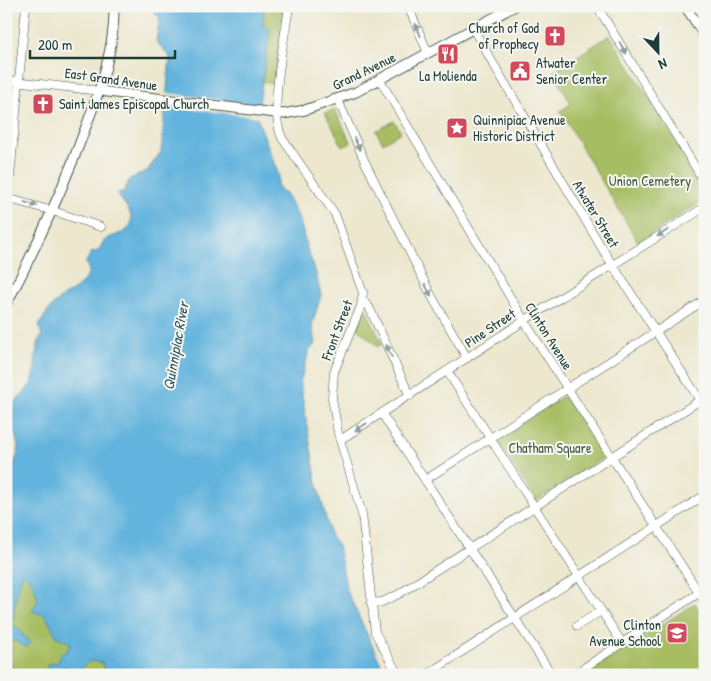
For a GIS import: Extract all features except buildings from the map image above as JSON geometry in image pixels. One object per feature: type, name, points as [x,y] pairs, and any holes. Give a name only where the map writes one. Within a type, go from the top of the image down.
[{"type":"main road","points":[[6,305],[55,211],[100,91],[114,6]]},
{"type":"main road","name":"Grand Avenue","points":[[212,105],[277,113],[296,113],[338,100],[380,80],[515,6]]},
{"type":"main road","points":[[685,6],[705,36]]},
{"type":"main road","name":"East Grand Avenue","points":[[100,91],[212,105]]},
{"type":"street","points":[[26,6],[7,198],[55,211],[102,228]]},
{"type":"street","name":"Front Street","points":[[289,6],[277,113],[282,138],[335,214],[361,286],[363,301],[336,366],[332,383],[333,406],[340,440],[362,514],[376,638],[398,675]]},
{"type":"street","points":[[408,6],[428,53]]},
{"type":"street","points":[[597,6],[705,183]]},
{"type":"street","name":"Atwater Street","points":[[473,29],[613,264],[702,399],[705,408]]},
{"type":"street","name":"East Grand Avenue","points":[[6,80],[100,91]]},
{"type":"street","name":"Clinton Avenue","points":[[380,80],[524,321],[656,526],[702,591],[705,602]]},
{"type":"street","points":[[338,100],[430,296],[467,358]]},
{"type":"street","points":[[6,104],[16,105]]},
{"type":"street","points":[[702,209],[705,218]]},
{"type":"street","name":"Pine Street","points":[[340,440],[613,264],[702,209]]},
{"type":"street","points":[[425,480],[705,300]]},
{"type":"street","points":[[363,301],[370,307],[410,396]]},
{"type":"street","points":[[447,371],[622,643]]},
{"type":"street","points":[[371,603],[382,602],[399,594],[702,399]]},
{"type":"street","points":[[382,414],[552,675]]},
{"type":"street","points":[[426,675],[705,495]]},
{"type":"street","points":[[573,675],[702,591]]},
{"type":"street","points":[[578,626],[601,611]]},
{"type":"green space","points":[[264,6],[285,6],[274,84],[262,82],[270,29],[263,27]]},
{"type":"green space","name":"Union Cemetery","points":[[610,35],[705,189],[705,200],[638,242],[560,111],[571,104],[553,72]]},
{"type":"green space","points":[[335,109],[351,143],[343,147],[325,113]]},
{"type":"green space","points":[[394,121],[401,132],[383,143],[376,131]]},
{"type":"green space","points":[[366,309],[382,344],[378,347],[357,328]]},
{"type":"green space","name":"Chatham Square","points":[[564,396],[604,457],[536,501],[496,439]]},
{"type":"green space","points":[[23,563],[83,660],[102,660],[120,675],[54,675],[58,670],[53,675],[6,675],[6,632]]},
{"type":"green space","name":"Clinton Avenue School","points":[[695,603],[705,619],[705,675],[585,675]]},
{"type":"water","name":"Quinnipiac River","points":[[155,6],[264,6],[263,27],[270,28],[257,117],[279,176],[277,185],[287,196],[300,220],[321,295],[312,325],[315,344],[309,351],[300,382],[316,479],[330,534],[338,546],[347,591],[386,675],[106,675],[102,662],[89,661],[82,668],[83,675],[72,675],[72,669],[65,667],[58,671],[59,675],[49,675],[47,664],[59,662],[60,655],[67,651],[71,643],[57,637],[45,615],[32,611],[38,600],[34,586],[24,572],[17,593],[11,627],[16,626],[30,643],[26,647],[16,641],[10,642],[11,672],[6,659],[6,495],[18,450],[11,421],[11,410],[33,379],[36,352],[42,335],[39,326],[42,320],[55,303],[74,290],[86,278],[89,271],[86,262],[91,253],[98,251],[104,241],[128,229],[131,220],[130,213],[118,193],[124,191],[130,179],[147,171],[161,152],[170,57],[156,41],[160,17],[154,13]]},
{"type":"pier","points":[[165,93],[261,105],[260,117],[163,106]]},
{"type":"waterway","points":[[12,672],[24,675]]},
{"type":"place","name":"Church of God of Prophecy","points":[[555,36]]},
{"type":"place","name":"La Molienda","points":[[448,54]]},
{"type":"place","name":"Atwater Senior Center","points":[[520,71]]},
{"type":"place","name":"Saint James Episcopal Church","points":[[43,104]]},
{"type":"place","name":"Quinnipiac Avenue Historic District","points":[[457,128]]},
{"type":"place","name":"Clinton Avenue School","points":[[677,633]]}]
